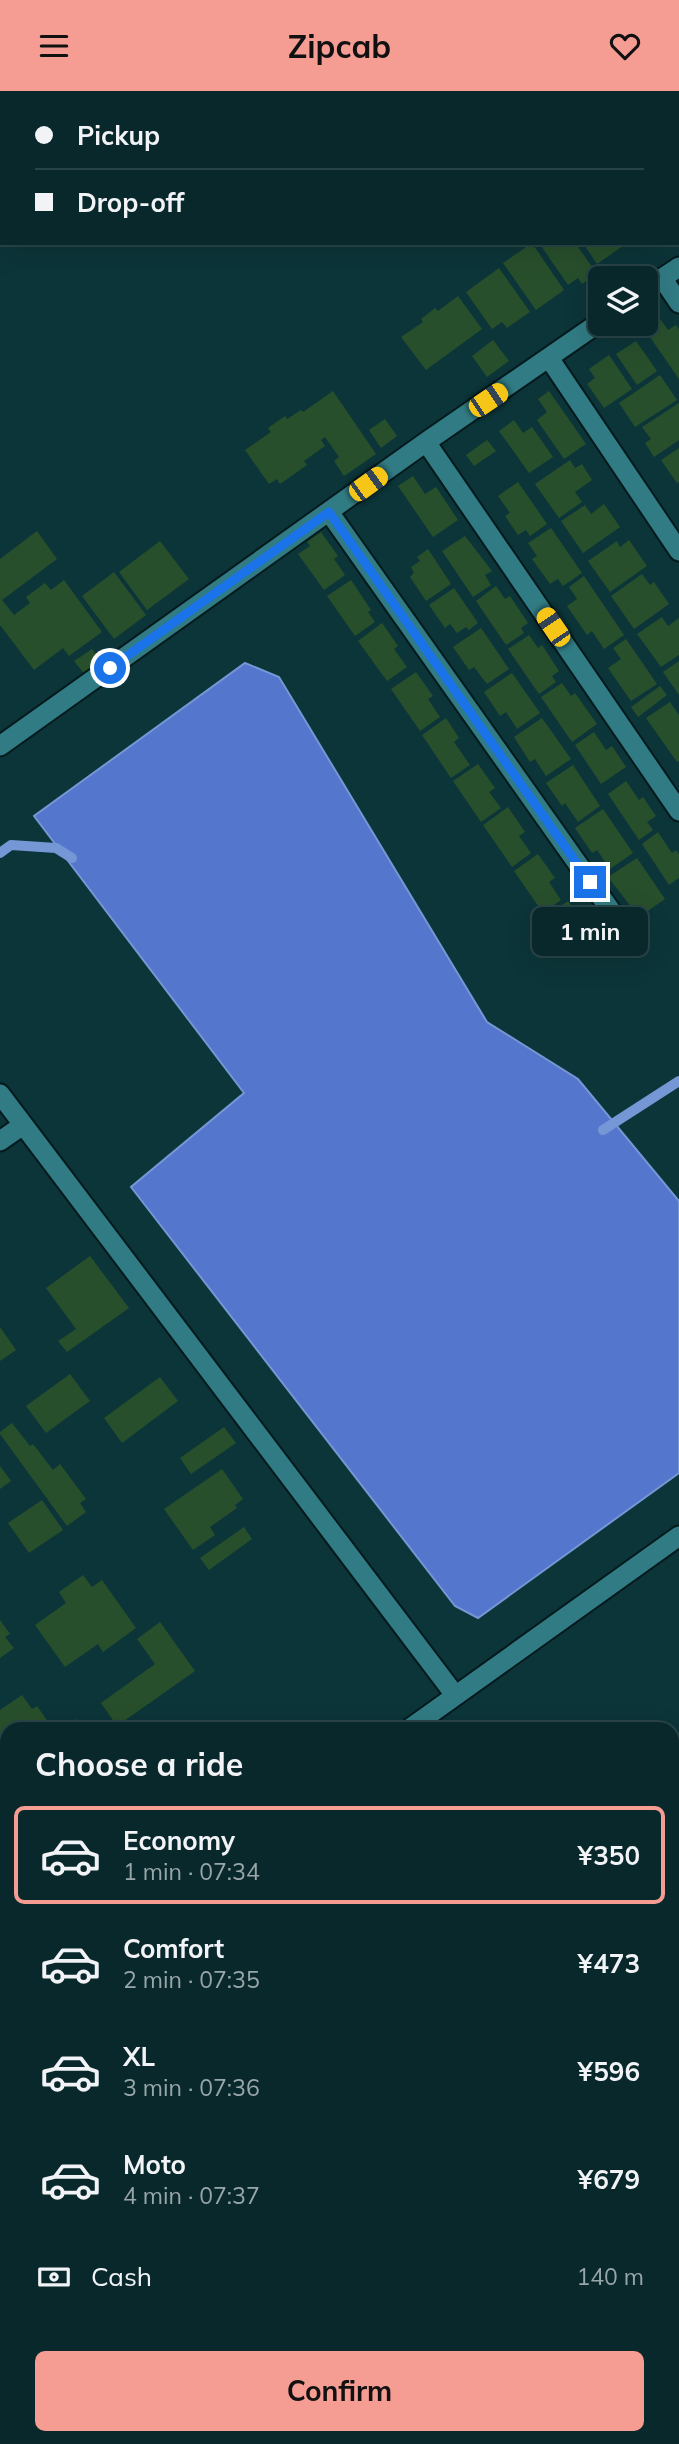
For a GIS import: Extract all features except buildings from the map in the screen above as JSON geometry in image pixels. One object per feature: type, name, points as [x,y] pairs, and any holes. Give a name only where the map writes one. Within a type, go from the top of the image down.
[{"type":"street","points":[[658,281],[679,267]]},
{"type":"street","points":[[658,287],[679,303]]},
{"type":"street","points":[[0,746],[426,442],[588,331]]},
{"type":"street","points":[[550,358],[679,551]]},
{"type":"street","points":[[426,442],[679,811]]},
{"type":"street","points":[[329,512],[621,925]]},
{"type":"street","points":[[0,1094],[455,1695]]},
{"type":"street","points":[[0,1141],[23,1125]]},
{"type":"street","points":[[418,1722],[679,1536]]},
{"type":"water","points":[[245,663],[279,677],[487,1022],[578,1079],[679,1201],[679,1473],[478,1618],[455,1606],[131,1187],[244,1093],[34,816]]},
{"type":"waterway","points":[[0,853],[11,845],[56,848],[72,858]]},
{"type":"waterway","points":[[603,1130],[679,1081]]},
{"type":"route","points":[[110,668],[329,512],[590,882]]}]
